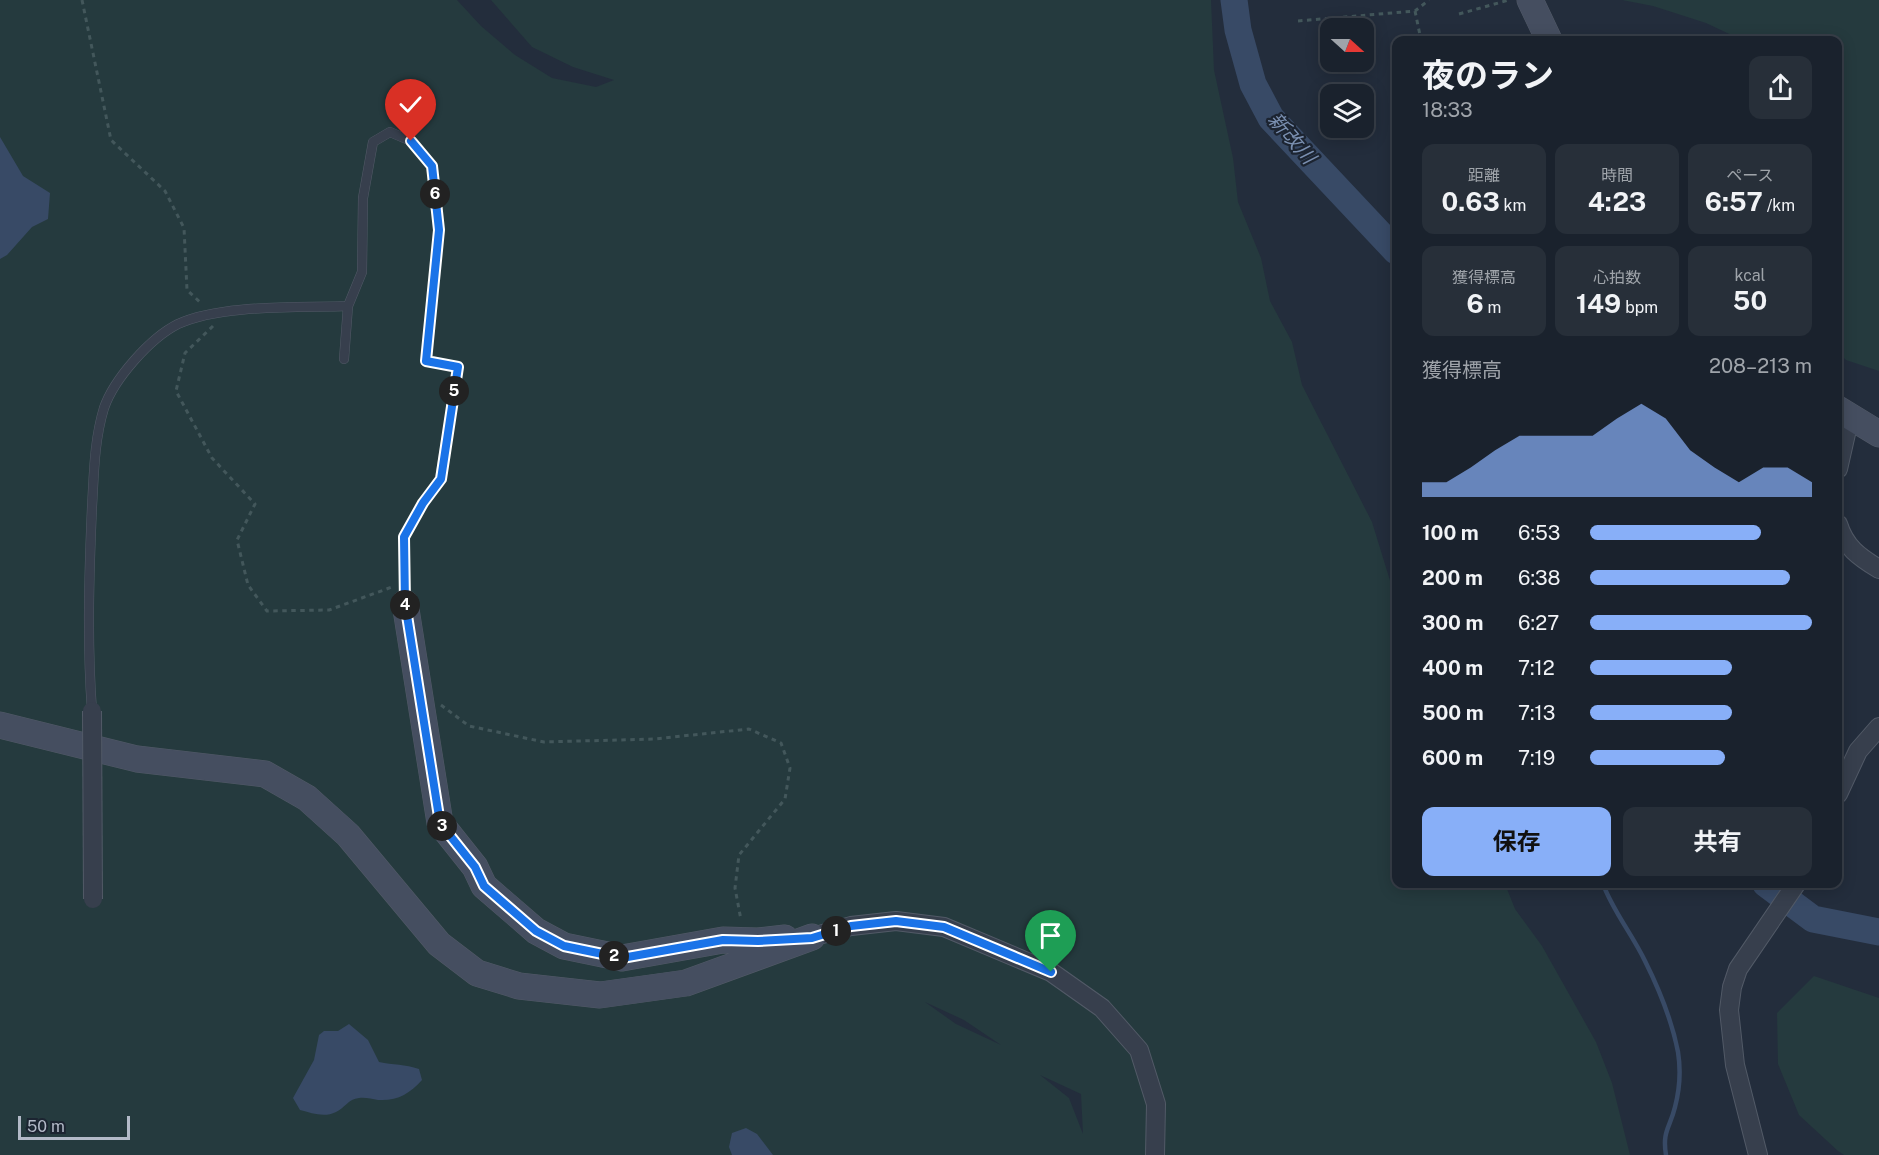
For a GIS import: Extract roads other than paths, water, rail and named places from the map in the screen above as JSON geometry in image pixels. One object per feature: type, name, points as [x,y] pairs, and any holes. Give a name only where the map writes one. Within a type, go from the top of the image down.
[{"type":"street","points":[[1530,0],[1547,36]]},
{"type":"street","points":[[1842,431],[1844,412],[1879,434]]},
{"type":"street","points":[[1842,539],[1858,557],[1879,570]]},
{"type":"street","points":[[405,603],[440,823],[475,867],[484,886],[536,931],[564,946],[622,958],[723,940],[812,938]]},
{"type":"street","points":[[92,711],[93,899]]},
{"type":"street","points":[[0,725],[137,759],[265,774],[307,798],[348,835],[439,944],[477,973],[519,986],[600,995],[686,984],[851,926],[896,921],[944,927],[1051,972],[1101,1008],[1139,1050],[1156,1104],[1155,1155]]},
{"type":"street","points":[[1842,785],[1858,751],[1879,727]]},
{"type":"street","points":[[1758,1155],[1735,1065],[1729,1010],[1732,987],[1738,969],[1793,888]]},
{"type":"lane","points":[[344,359],[348,306],[362,272],[363,198],[373,142],[390,132],[411,141],[432,166],[439,230],[426,361],[458,367],[441,479],[423,503],[404,537],[405,603]]},
{"type":"lane","points":[[92,711],[88,650],[96,441],[105,406],[122,377],[146,347],[177,325],[215,312],[348,306]]},
{"type":"water","points":[[0,137],[23,176],[50,193],[48,219],[32,227],[7,255],[0,259]]},
{"type":"water","points":[[349,1024],[368,1040],[379,1062],[419,1069],[422,1080],[408,1093],[397,1098],[355,1099],[332,1114],[300,1110],[293,1098],[314,1060],[319,1035],[324,1031],[338,1031]]},
{"type":"water","points":[[746,1128],[757,1134],[773,1155],[732,1155],[729,1147],[732,1133]]},
{"type":"waterway","name":"新改川","points":[[1234,0],[1238,30],[1253,84],[1271,118],[1392,247]]},
{"type":"waterway","points":[[1605,888],[1650,972],[1675,1040],[1680,1080],[1675,1107],[1666,1135],[1666,1155]]},
{"type":"waterway","name":"新改川","points":[[1771,888],[1813,919],[1879,932]]}]
